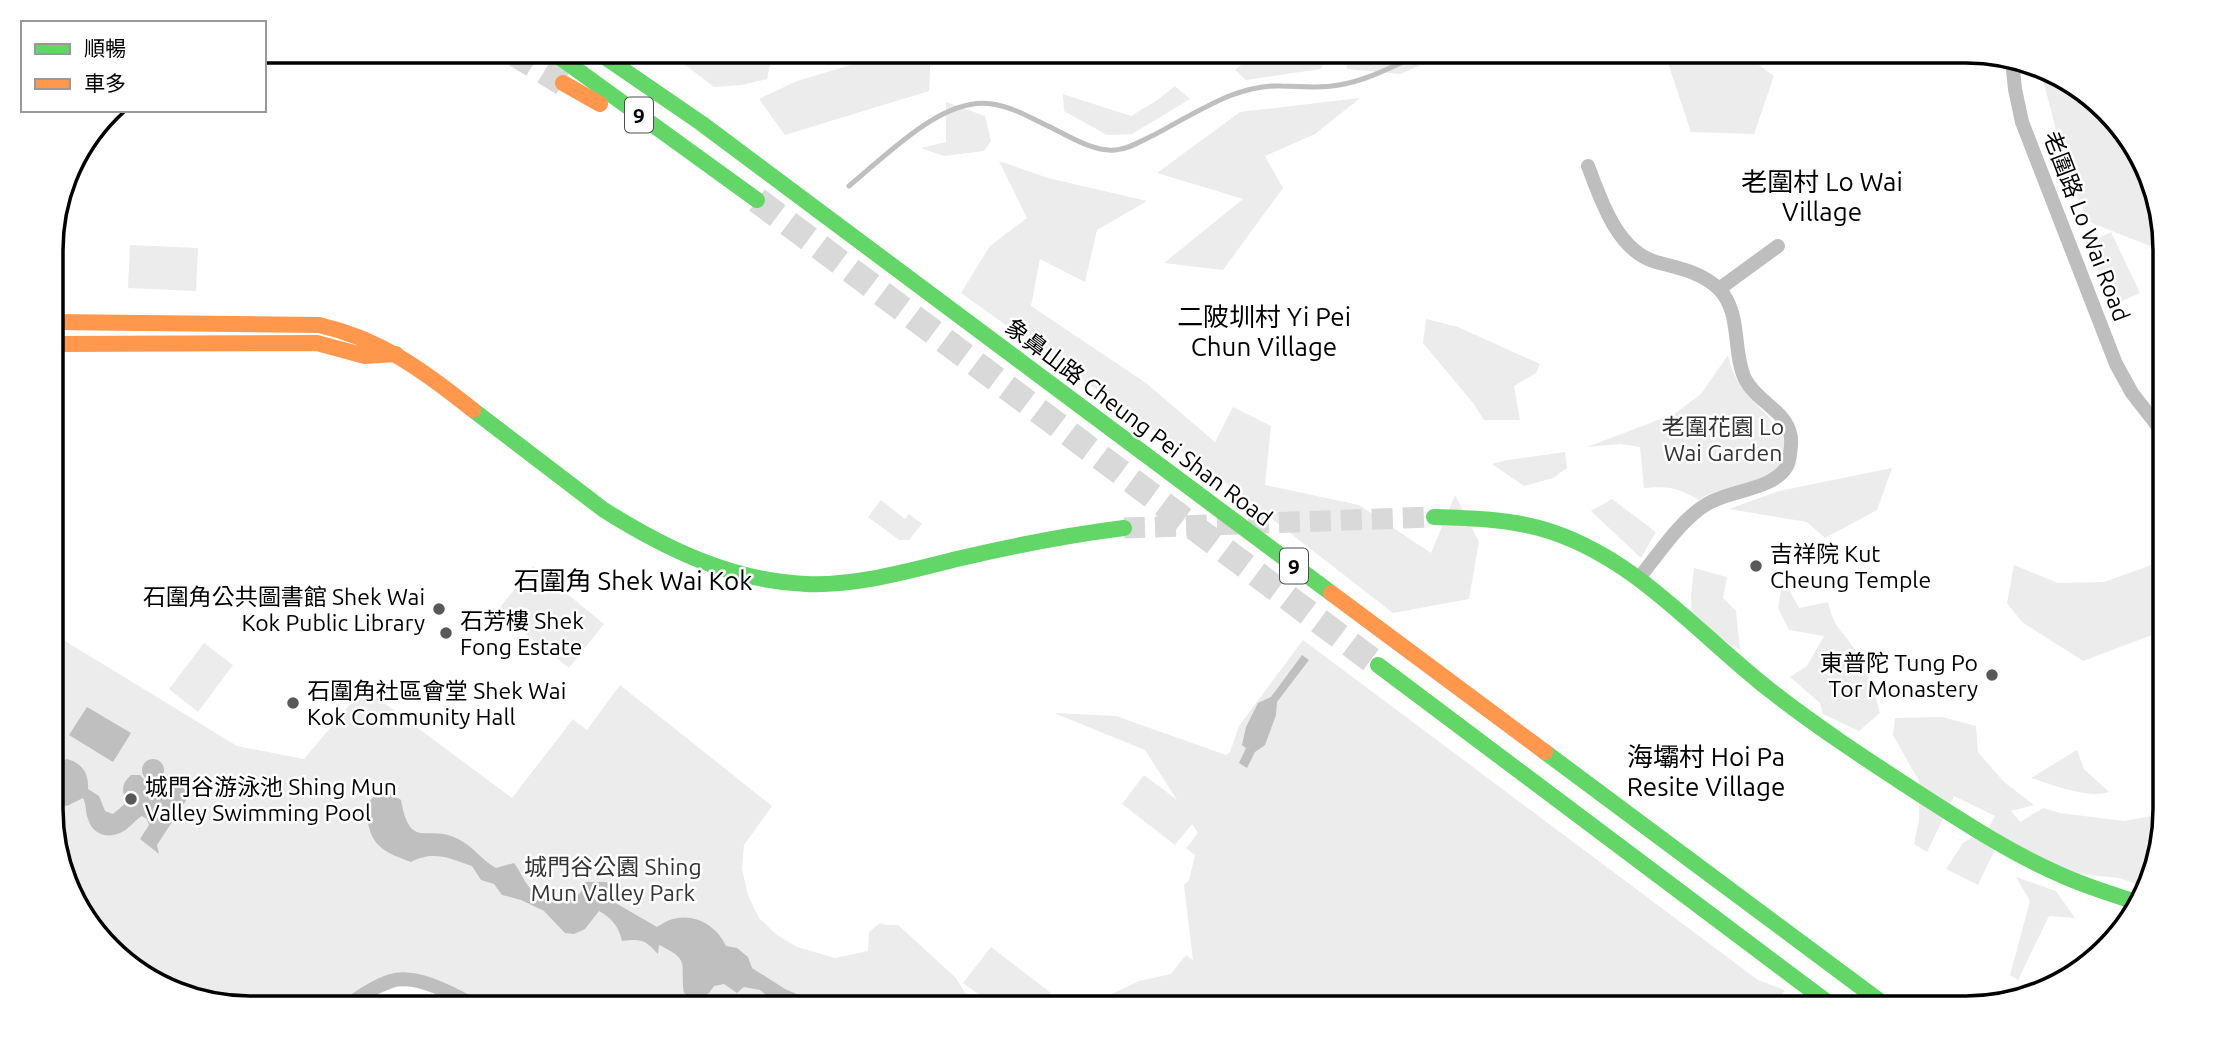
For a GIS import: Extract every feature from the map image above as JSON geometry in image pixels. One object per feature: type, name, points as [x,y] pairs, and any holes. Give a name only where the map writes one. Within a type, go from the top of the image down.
[{"type":"main road","name":"9","points":[[567,63],[757,200]]},
{"type":"main road","name":"象鼻山路 Cheung Pei Shan Road","points":[[614,63],[701,123],[1873,996]]},
{"type":"main road","points":[[646,67],[701,123]]},
{"type":"main road","points":[[563,83],[682,147]]},
{"type":"main road","points":[[63,322],[318,325],[356,334],[396,354],[433,379],[634,530],[697,561],[758,578],[806,584],[853,582],[1038,540],[1124,528]]},
{"type":"main road","points":[[63,344],[317,343],[365,356],[396,354]]},
{"type":"main road","points":[[1434,517],[1488,518],[1542,528],[1581,542],[1621,564],[1768,689],[1840,742],[1960,821],[2055,873],[2130,900]]},
{"type":"main road","points":[[1378,665],[1819,996]]},
{"type":"street","name":"老圍路 Lo Wai Road","points":[[2013,69],[2022,122],[2116,364],[2132,393],[2153,420]]},
{"type":"street","points":[[1588,166],[1610,217],[1627,244],[1639,255],[1702,277],[1719,289],[1728,302],[1734,320],[1740,365],[1745,379],[1753,391],[1786,421],[1792,437],[1787,465],[1780,475],[1769,482],[1724,495],[1700,509],[1639,578]]},
{"type":"street","points":[[1719,289],[1778,246]]},
{"type":"street","points":[[362,996],[394,980],[413,981],[457,996]]},
{"type":"green space","points":[[683,63],[770,63],[767,79],[742,85],[714,87]]},
{"type":"green space","points":[[857,63],[930,63],[929,91],[785,135],[759,99],[797,81]]},
{"type":"green space","points":[[1243,63],[1324,63],[1321,69],[1246,80],[1235,70]]},
{"type":"green space","points":[[1347,63],[1424,63],[1401,74],[1347,69]]},
{"type":"green space","points":[[1668,63],[1756,63],[1774,76],[1754,134],[1691,132]]},
{"type":"green space","points":[[2043,79],[2060,88],[2098,118],[2128,156],[2147,201],[2153,247],[2089,222],[2069,179]]},
{"type":"green space","points":[[1175,86],[1190,99],[1132,134],[1107,135],[1064,111],[1063,94],[1131,116]]},
{"type":"green space","points":[[1360,98],[1315,134],[1265,156],[1283,188],[1223,270],[1164,263],[1243,199],[1157,173],[1240,112]]},
{"type":"green space","points":[[946,102],[985,116],[991,141],[984,151],[944,156],[921,148],[946,142]]},
{"type":"green space","points":[[999,161],[1048,178],[1147,201],[1097,230],[1085,282],[1040,259],[1031,306],[1146,383],[1215,442],[1233,407],[1271,426],[1265,485],[1359,505],[1431,553],[1455,495],[1479,542],[1469,599],[1393,613],[1205,467],[961,293],[990,246],[1027,218]]},
{"type":"green space","points":[[2111,232],[2140,293],[2114,305],[2086,244]]},
{"type":"green space","points":[[130,245],[198,248],[196,291],[128,288]]},
{"type":"green space","points":[[1426,319],[1458,327],[1540,364],[1536,373],[1514,386],[1520,420],[1484,420],[1423,343]]},
{"type":"green space","name":"老圍花園 Lo Wai Garden","points":[[1728,355],[1740,385],[1770,419],[1784,441],[1785,453],[1781,464],[1769,476],[1753,483],[1715,492],[1699,500],[1672,488],[1644,488],[1640,447],[1620,444],[1587,447],[1674,414],[1701,394]]},
{"type":"green space","points":[[1565,452],[1567,468],[1553,478],[1524,486],[1492,464],[1507,460]]},
{"type":"green space","points":[[1892,468],[1877,510],[1825,538],[1807,522],[1729,509],[1779,491]]},
{"type":"green space","points":[[1612,499],[1656,532],[1641,558],[1591,511]]},
{"type":"green space","points":[[881,500],[905,519],[909,514],[922,524],[909,540],[899,540],[868,517]]},
{"type":"green space","points":[[2153,564],[2153,635],[2083,661],[2022,622],[2007,603],[2014,565],[2058,583],[2104,582]]},
{"type":"green space","points":[[533,566],[604,624],[569,668],[497,611]]},
{"type":"green space","points":[[1694,568],[1727,577],[1723,598],[1736,611],[1740,650],[1692,620]]},
{"type":"green space","points":[[1783,578],[1799,608],[1828,602],[1836,624],[1863,665],[1880,713],[1859,731],[1823,714],[1820,703],[1790,677],[1807,666],[1824,636],[1789,630],[1778,608]]},
{"type":"green space","name":"城門谷公園 Shing Mun Valley Park","points":[[63,640],[237,746],[304,759],[364,688],[512,798],[573,719],[587,730],[620,685],[772,806],[744,845],[742,869],[748,895],[759,918],[777,935],[797,947],[835,958],[868,951],[869,932],[880,923],[898,925],[956,978],[967,996],[451,996],[412,974],[393,973],[370,982],[347,996],[225,994],[178,982],[156,971],[118,941],[88,903],[69,858],[63,809]]},
{"type":"green space","points":[[1303,640],[1758,980],[1785,990],[1781,996],[1108,996],[1139,981],[1171,974],[1186,955],[1193,960],[1184,885],[1189,880],[1195,855],[1186,848],[1198,833],[1192,824],[1175,845],[1122,804],[1144,775],[1177,800],[1145,750],[1054,713],[1116,716],[1226,755],[1230,752],[1239,726]]},
{"type":"green space","points":[[204,643],[233,665],[198,712],[169,689]]},
{"type":"green space","points":[[1942,717],[1976,726],[1978,752],[2004,782],[2034,805],[2011,811],[2020,822],[2043,808],[2060,813],[2124,821],[2152,816],[2147,858],[2137,884],[2119,878],[2077,874],[1999,841],[1978,885],[1946,869],[1963,843],[1989,827],[1995,816],[1954,796],[1927,852],[1914,844],[1919,820],[1919,781],[1893,735],[1895,718]]},
{"type":"green space","points":[[2077,750],[2084,769],[2109,792],[2091,794],[2031,778]]},
{"type":"green space","points":[[2016,877],[2056,891],[2075,918],[2049,916],[2018,980],[2010,975],[2030,901]]},
{"type":"green space","points":[[991,947],[1051,993],[1049,996],[981,996],[963,983]]},
{"type":"shaded area","points":[[1302,655],[1309,660],[1277,702],[1276,715],[1265,745],[1255,752],[1247,768],[1239,763],[1246,748],[1242,745],[1246,727],[1258,703],[1271,697]]},
{"type":"shaded area","points":[[87,707],[131,733],[113,762],[69,735]]},
{"type":"shaded area","points":[[149,759],[157,759],[164,766],[164,774],[157,781],[149,781],[142,774],[142,766]]},
{"type":"shaded area","points":[[63,760],[77,763],[87,778],[88,789],[99,796],[105,811],[113,814],[126,803],[123,787],[131,775],[140,775],[152,797],[162,796],[174,782],[191,793],[157,845],[159,854],[140,839],[149,825],[147,819],[142,816],[123,832],[105,835],[96,832],[90,824],[83,798],[67,806],[63,805]]},
{"type":"shaded area","points":[[386,792],[401,800],[405,816],[414,831],[445,834],[456,838],[496,868],[514,863],[530,888],[544,897],[570,899],[581,892],[585,882],[607,882],[607,898],[657,927],[669,920],[681,918],[704,923],[717,932],[726,946],[737,948],[748,957],[752,968],[802,996],[767,996],[760,990],[744,987],[737,993],[724,984],[714,986],[703,996],[688,996],[684,993],[682,963],[676,955],[659,945],[658,954],[642,941],[622,941],[614,923],[599,911],[585,929],[574,934],[565,933],[544,911],[502,895],[494,884],[481,880],[472,866],[434,856],[411,862],[382,848],[372,836],[367,818],[366,805],[376,794]]},
{"type":"waterway","points":[[849,186],[915,131],[954,109],[973,104],[992,104],[1007,108],[1090,146],[1115,150],[1135,144],[1229,96],[1254,88],[1324,87],[1351,83],[1400,63]]},
{"type":"tunnel","points":[[530,63],[563,83]]},
{"type":"tunnel","points":[[757,200],[1378,665]]},
{"type":"tunnel","points":[[1124,528],[1434,517]]},
{"type":"traffic: fast","points":[[568,63],[757,200]]},
{"type":"traffic: fast","points":[[614,63],[701,123],[1331,593]]},
{"type":"traffic: fast","points":[[473,410],[604,510],[651,538],[726,570],[779,582],[844,583],[901,573],[1019,545],[1124,528]]},
{"type":"traffic: fast","points":[[1434,517],[1526,525],[1573,540],[1605,556],[1662,597],[1788,704],[1915,791],[2023,857],[2079,883],[2130,900]]},
{"type":"traffic: fast","points":[[1378,665],[1819,996]]},
{"type":"traffic: fast","points":[[1545,752],[1873,996]]},
{"type":"traffic: slow","points":[[563,83],[600,104]]},
{"type":"traffic: slow","points":[[63,322],[319,325],[362,339],[401,358],[473,410]]},
{"type":"traffic: slow","points":[[63,344],[317,343],[365,356],[396,354]]},
{"type":"traffic: slow","points":[[1331,593],[1545,752]]},
{"type":"place","name":"吉祥院 Kut Cheung Temple","points":[[1756,566]]},
{"type":"place","name":"石圍角公共圖書館 Shek Wai Kok Public Library","points":[[439,609]]},
{"type":"place","name":"石芳樓 Shek Fong Estate","points":[[446,633]]},
{"type":"place","name":"東普陀 Tung Po Tor Monastery","points":[[1992,675]]},
{"type":"place","name":"石圍角社區會堂 Shek Wai Kok Community Hall","points":[[293,703]]},
{"type":"place","name":"城門谷游泳池 Shing Mun Valley Swimming Pool","points":[[131,799]]},
{"type":"district","name":"老圍村 Lo Wai Village","points":[[1822,196]]},
{"type":"district","name":"二陂圳村 Yi Pei Chun Village","points":[[1264,331]]},
{"type":"district","name":"石圍角 Shek Wai Kok","points":[[633,580]]},
{"type":"district","name":"海壩村 Hoi Pa Resite Village","points":[[1706,771]]}]
